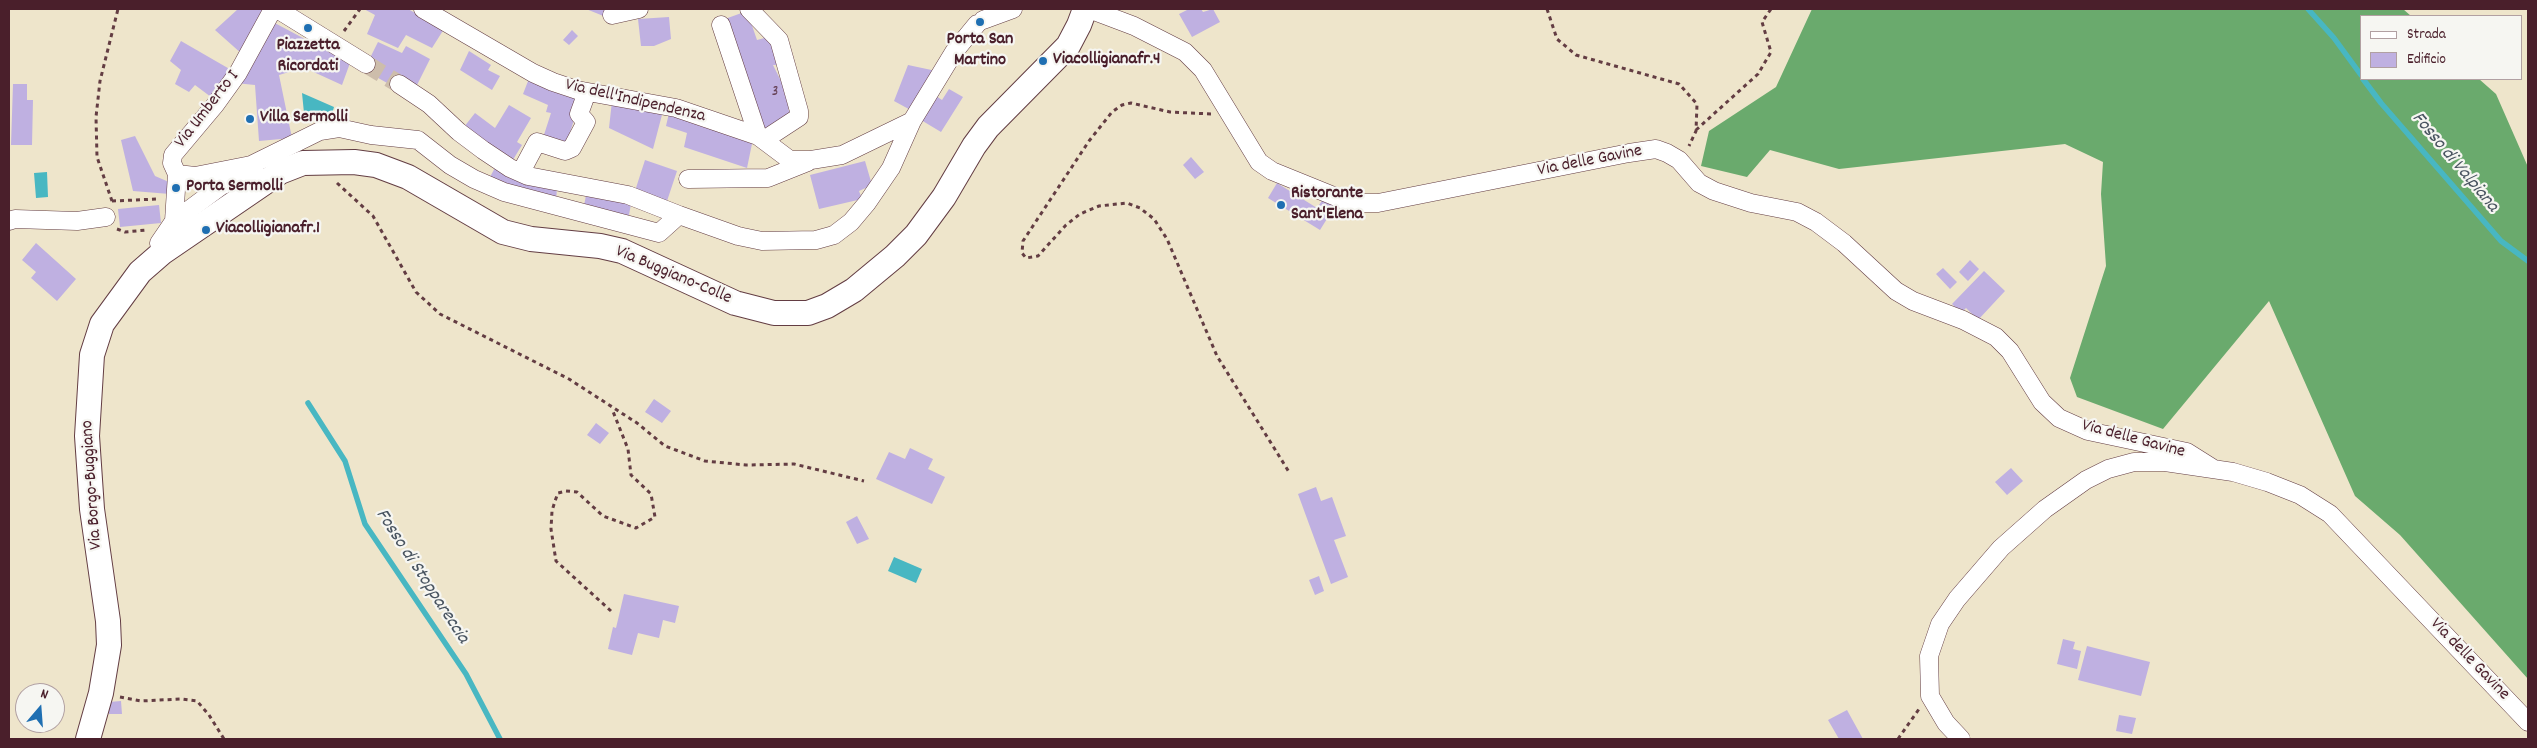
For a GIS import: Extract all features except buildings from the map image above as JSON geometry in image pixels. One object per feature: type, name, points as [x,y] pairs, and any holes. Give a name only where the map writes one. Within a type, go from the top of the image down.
[{"type":"street","name":"Via dell'Indipendenza","points":[[423,9],[533,73],[553,82],[587,92],[676,108],[763,140],[790,160],[811,160],[842,155],[912,121]]},
{"type":"street","points":[[612,15],[639,9]]},
{"type":"street","points":[[721,25],[763,140],[799,117],[799,110],[789,81],[785,55],[780,40],[750,9]]},
{"type":"street","points":[[399,84],[429,104],[459,132],[483,150],[521,172],[538,178],[628,195],[738,236],[762,241],[816,240],[834,235],[851,222],[882,184],[898,156],[912,121],[954,52],[980,22],[1014,9]]},
{"type":"street","name":"Via Buggiano-Colle","points":[[163,252],[275,170],[303,162],[316,161],[376,165],[408,177],[503,232],[531,239],[600,246],[622,251],[735,303],[774,313],[808,313],[827,306],[854,290],[896,256],[916,235],[944,197],[974,146],[988,127],[1068,46],[1079,26],[1085,9]]},
{"type":"street","name":"Via delle Gavine","points":[[1089,9],[1134,26],[1184,52],[1203,70],[1258,162],[1272,171],[1351,203],[1378,203],[1656,149],[1679,160],[1699,183],[1714,191],[1751,203],[1797,212],[1838,238],[1896,291],[1913,301],[1963,320],[1996,337],[2010,351],[2042,402],[2059,418],[2088,431],[2187,452],[2214,469]]},
{"type":"street","points":[[274,10],[366,64]]},
{"type":"street","name":"Via Umberto I","points":[[274,10],[238,73],[215,105],[173,154],[172,163],[177,174],[217,179],[320,131],[339,128],[371,135],[418,140],[450,165],[474,179],[504,192],[555,207],[659,233],[679,215]]},
{"type":"street","points":[[521,172],[537,142],[566,151],[572,148],[586,122],[579,114],[587,92]]},
{"type":"street","points":[[688,179],[768,178],[811,160]]},
{"type":"street","points":[[163,252],[159,243],[171,224],[217,179],[275,170]]},
{"type":"street","points":[[171,224],[177,174]]},
{"type":"street","points":[[9,221],[15,219],[77,221],[106,217]]},
{"type":"street","name":"Via Borgo-Buggiano","points":[[88,739],[101,693],[109,644],[108,621],[92,509],[87,436],[92,355],[102,324],[140,272],[163,252]]},
{"type":"street","name":"Via delle Gavine","points":[[1961,739],[1946,723],[1930,696],[1929,656],[1940,624],[1957,598],[2001,548],[2045,509],[2086,480],[2108,469],[2134,462],[2165,462],[2214,469],[2266,482],[2300,495],[2330,514],[2528,722]]},
{"type":"path","points":[[118,9],[100,81],[96,117],[97,157],[112,201],[174,199]]},
{"type":"path","points":[[1548,9],[1557,38],[1576,55],[1679,84],[1697,104],[1696,131],[1688,149],[1679,160]]},
{"type":"path","points":[[1696,131],[1758,74],[1771,52],[1762,22],[1772,9]]},
{"type":"path","points":[[1224,106],[1213,114],[1201,115],[1170,112],[1131,103],[1122,105],[1112,112],[1068,171],[1021,247],[1026,258],[1038,256],[1066,225],[1080,214],[1112,203],[1127,203],[1140,208],[1154,219],[1167,239],[1217,356],[1289,472]]},
{"type":"path","points":[[332,180],[347,191],[373,216],[416,292],[440,314],[568,379],[637,423],[665,446],[706,461],[746,465],[794,464],[864,481]]},
{"type":"path","points":[[106,217],[119,231],[171,224]]},
{"type":"path","points":[[611,611],[556,561],[551,529],[552,511],[555,501],[558,494],[566,491],[577,492],[603,516],[636,528],[655,517],[651,494],[631,475],[628,449],[612,408]]},
{"type":"path","points":[[101,693],[141,701],[182,699],[197,701],[209,715],[224,739]]},
{"type":"path","points":[[1898,739],[1930,696]]},
{"type":"green space","points":[[1812,9],[2403,9],[2410,15],[2360,15],[2360,80],[2480,80],[2496,94],[2528,167],[2528,679],[2400,535],[2355,496],[2269,301],[2163,429],[2077,397],[2070,378],[2106,266],[2101,194],[2103,162],[2065,144],[1839,169],[1770,150],[1747,177],[1701,166],[1709,131],[1776,87]]},
{"type":"water","points":[[302,93],[334,107],[332,114],[304,113]]},
{"type":"water","points":[[47,172],[48,197],[36,198],[34,173]]},
{"type":"water","points":[[894,557],[922,569],[916,583],[888,571]]},
{"type":"waterway","name":"Fosso di Valpiana","points":[[2308,9],[2334,38],[2360,74]]},
{"type":"waterway","name":"Fosso di Valpiana","points":[[2364,80],[2381,103],[2501,241],[2528,261]]},
{"type":"waterway","name":"Fosso di Stoppareccia","points":[[308,403],[345,461],[365,524],[466,674],[500,739]]},
{"type":"tunnel","points":[[366,64],[399,84]]},
{"type":"place","name":"Porta San Martino","points":[[980,22]]},
{"type":"place","name":"Piazzetta Ricordati","points":[[308,28]]},
{"type":"place","name":"Viacolligianafr.4","points":[[1043,61]]},
{"type":"place","name":"Villa Sermolli","points":[[250,119]]},
{"type":"place","name":"Porta Sermolli","points":[[176,188]]},
{"type":"place","name":"Ristorante Sant'Elena","points":[[1281,205]]},
{"type":"place","name":"Viacolligianafr.1","points":[[206,230]]}]
